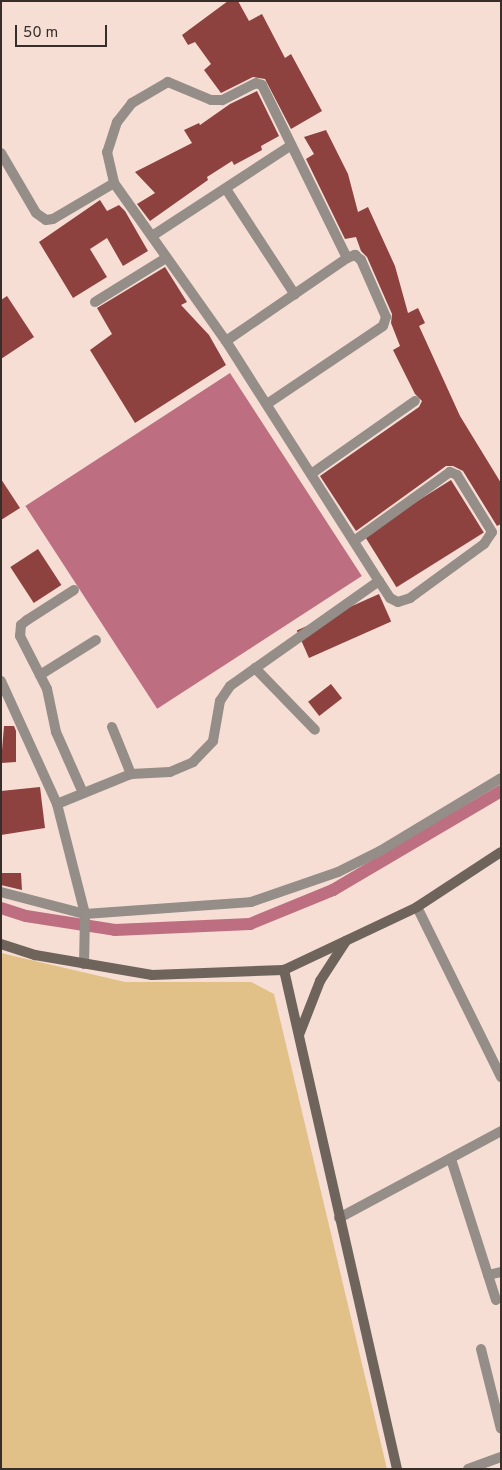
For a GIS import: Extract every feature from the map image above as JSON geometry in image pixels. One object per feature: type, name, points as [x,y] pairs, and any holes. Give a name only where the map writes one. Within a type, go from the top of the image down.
[{"type":"street","points":[[347,258],[290,146],[262,85],[256,83],[222,100],[211,100],[168,82],[132,103],[117,122],[107,152],[114,183],[226,341],[379,581],[394,600],[410,598],[484,544],[491,536],[488,524],[457,474],[450,472],[354,541]]},
{"type":"street","points":[[152,236],[290,146]]},
{"type":"street","points":[[1,153],[36,213],[46,220],[52,219],[114,183]]},
{"type":"street","points":[[226,189],[295,295]]},
{"type":"street","points":[[226,341],[347,258],[355,255],[361,260],[386,317],[383,326],[266,404]]},
{"type":"street","points":[[94,302],[166,258]]},
{"type":"street","points":[[311,474],[415,401]]},
{"type":"street","points":[[57,804],[131,774],[182,769],[202,755],[212,742],[223,694],[255,668],[379,581]]},
{"type":"street","points":[[74,590],[22,625],[20,636],[52,702],[56,732],[83,793]]},
{"type":"street","points":[[40,675],[96,640]]},
{"type":"street","points":[[255,668],[315,730]]},
{"type":"street","points":[[1,681],[57,804],[85,918],[84,964]]},
{"type":"street","points":[[112,726],[131,774]]},
{"type":"street","points":[[1,892],[85,918],[252,902],[285,892],[380,851],[501,778]]},
{"type":"street","points":[[1,944],[35,955],[152,975],[284,970],[417,907],[501,852]]},
{"type":"street","points":[[417,907],[501,1077]]},
{"type":"street","points":[[299,1035],[320,981],[347,940]]},
{"type":"street","points":[[284,970],[397,1469]]},
{"type":"street","points":[[339,1218],[501,1131]]},
{"type":"street","points":[[450,1159],[496,1300]]},
{"type":"street","points":[[488,1275],[501,1272]]},
{"type":"street","points":[[481,1349],[501,1430]]},
{"type":"street","points":[[468,1469],[501,1457]]},
{"type":"shaded area","points":[[230,373],[362,576],[157,709],[25,506]]},
{"type":"shaded area","points":[[1,953],[125,982],[251,982],[274,994],[387,1469],[1,1469]]},
{"type":"building","points":[[228,1],[238,1],[249,21],[262,14],[285,58],[291,54],[322,111],[291,129],[265,79],[253,77],[221,93],[204,70],[211,64],[195,42],[188,45],[182,35]]},
{"type":"building","points":[[257,91],[279,136],[261,146],[262,150],[234,165],[232,161],[207,177],[208,180],[150,221],[137,204],[155,193],[135,172],[192,143],[184,130],[199,123],[200,125],[230,104]]},
{"type":"building","points":[[326,130],[348,174],[358,212],[368,207],[395,266],[408,313],[418,308],[425,323],[419,326],[460,416],[501,483],[501,524],[497,526],[463,471],[453,466],[446,466],[356,531],[320,476],[419,407],[422,401],[415,394],[393,350],[400,346],[391,323],[392,314],[367,257],[361,251],[356,237],[345,239],[306,159],[314,154],[304,137]]},
{"type":"building","points":[[100,200],[107,211],[119,205],[125,211],[148,251],[123,266],[107,238],[90,249],[107,277],[73,298],[39,242]]},
{"type":"building","points":[[165,267],[187,302],[181,305],[209,335],[226,365],[135,423],[90,350],[112,334],[97,308]]},
{"type":"building","points":[[7,296],[34,337],[1,359],[1,300]]},
{"type":"building","points":[[1,479],[20,508],[1,520]]},
{"type":"building","points":[[451,480],[484,533],[397,587],[364,535]]},
{"type":"building","points":[[38,549],[61,585],[34,603],[10,567]]},
{"type":"building","points":[[379,594],[391,621],[309,658],[297,631]]},
{"type":"building","points":[[331,684],[342,698],[319,716],[308,702]]},
{"type":"building","points":[[4,726],[14,726],[16,731],[16,762],[1,763]]},
{"type":"building","points":[[40,787],[45,828],[1,835],[1,791]]},
{"type":"building","points":[[1,873],[21,873],[22,890],[1,885]]},
{"type":"waterway","points":[[1,908],[26,916],[115,930],[250,924],[333,890],[501,791]]}]
